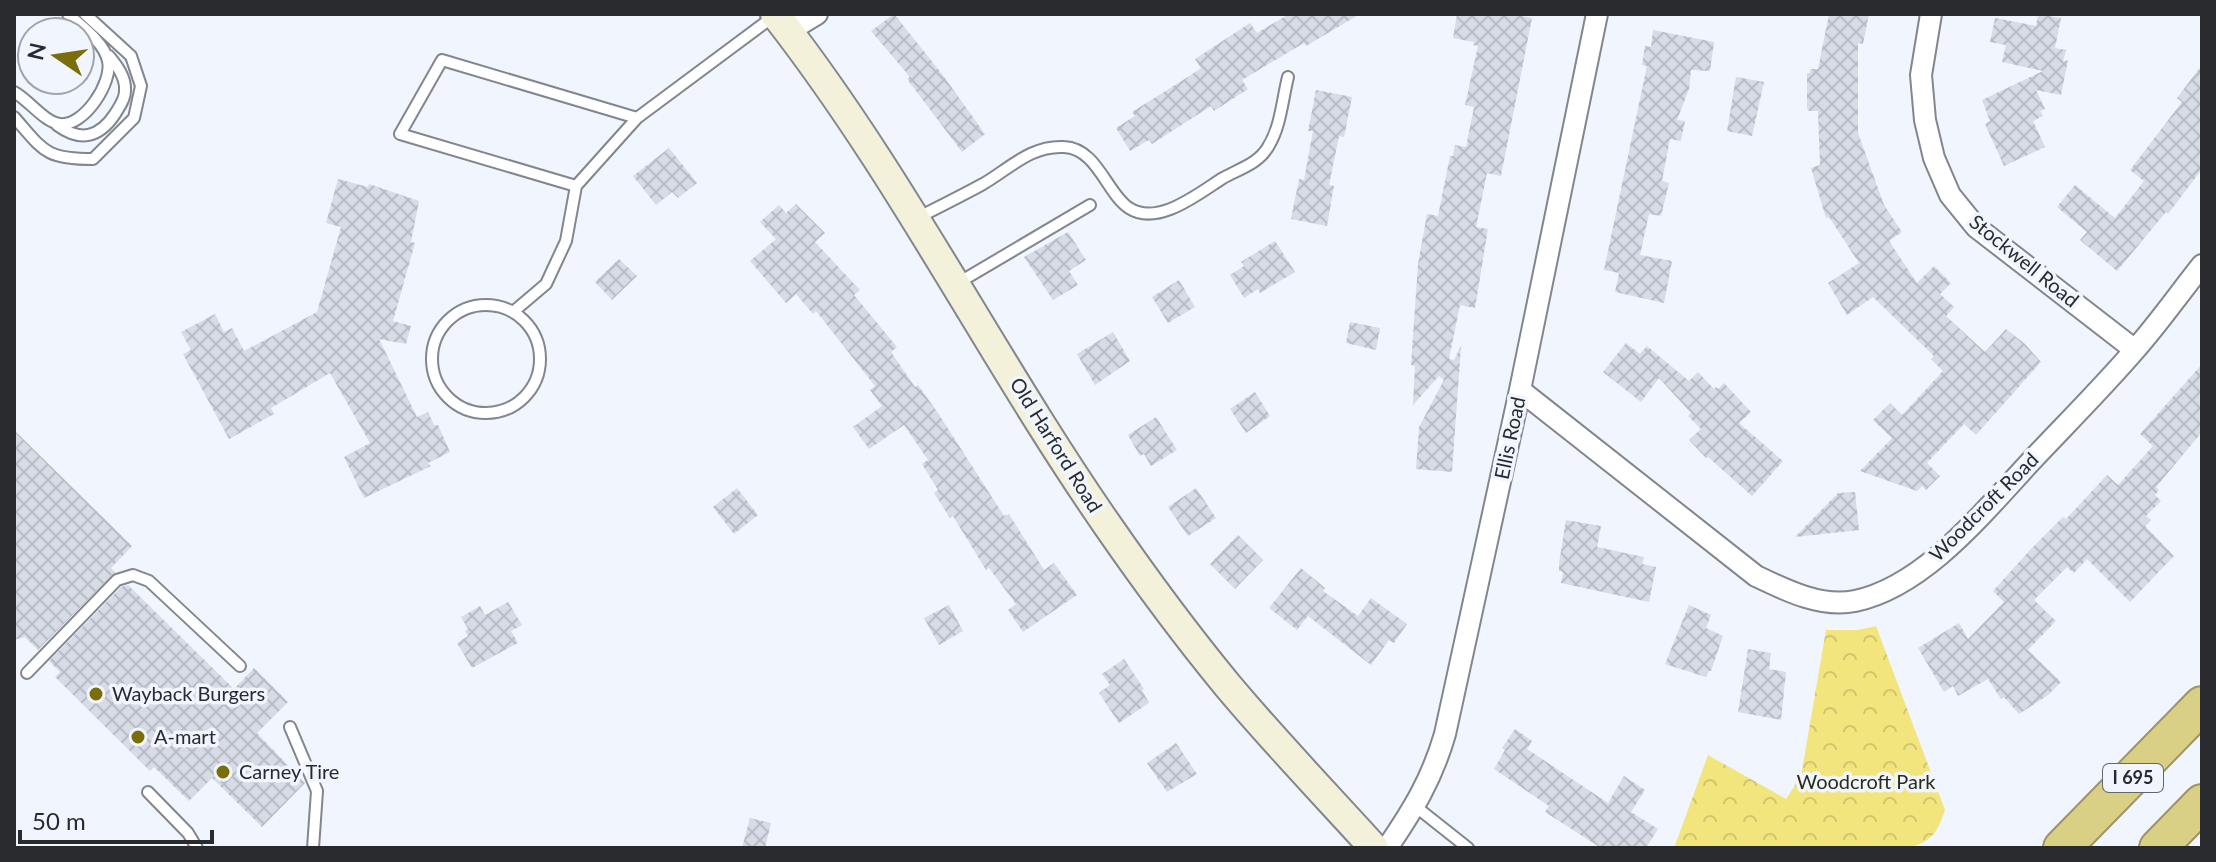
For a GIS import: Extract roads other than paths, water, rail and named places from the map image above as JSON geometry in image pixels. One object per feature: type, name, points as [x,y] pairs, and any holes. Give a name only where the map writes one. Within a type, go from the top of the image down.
[{"type":"highway","name":"I 695","points":[[2062,848],[2202,705]]},
{"type":"highway","points":[[2158,848],[2202,803]]},
{"type":"street","points":[[780,20],[817,14]]},
{"type":"street","name":"Ellis Road","points":[[1387,848],[1435,769],[1445,734],[1597,14]]},
{"type":"street","name":"Stockwell Road","points":[[1931,14],[1921,75],[1925,120],[1934,158],[1950,195],[1976,227],[2135,350]]},
{"type":"street","name":"Old Harford Road","points":[[780,20],[917,218],[1058,450],[1108,526],[1227,685],[1374,848]]},
{"type":"street","name":"Woodcroft Road","points":[[1520,390],[1756,576],[1790,593],[1812,599],[1853,601],[1890,590],[1924,566],[1970,526],[2135,350],[2202,265]]},
{"type":"lane","points":[[14,92],[76,136],[96,134],[110,122],[125,93],[124,79],[103,50],[68,14]]},
{"type":"lane","points":[[14,117],[49,154],[63,159],[93,159],[134,118],[141,86],[131,56],[85,14]]},
{"type":"lane","points":[[513,312],[546,284],[566,241],[576,186],[637,118],[780,20]]},
{"type":"lane","points":[[55,123],[69,125],[80,119],[94,103],[108,77],[109,63],[103,50]]},
{"type":"lane","points":[[576,186],[400,134],[442,60],[637,118]]},
{"type":"lane","points":[[917,218],[984,184],[1030,154],[1062,146],[1082,152],[1127,207],[1141,213],[1172,208],[1253,163],[1266,150],[1279,125],[1288,77]]},
{"type":"lane","points":[[956,284],[1090,205]]},
{"type":"lane","points":[[478,305],[496,306],[513,312],[527,323],[536,338],[540,355],[538,373],[530,389],[518,402],[493,412],[467,409],[446,394],[433,371],[432,353],[437,336],[447,321],[461,311],[478,305]]},
{"type":"lane","points":[[27,673],[117,580],[133,575],[149,581],[240,666]]},
{"type":"lane","points":[[290,727],[317,791],[313,848]]},
{"type":"lane","points":[[148,792],[188,833],[197,848]]},
{"type":"lane","points":[[1415,806],[1468,848]]},
{"type":"place","name":"Wayback Burgers","points":[[96,694]]},
{"type":"place","name":"A-mart","points":[[138,737]]},
{"type":"place","name":"Carney Tire","points":[[223,772]]},
{"type":"park label","name":"Woodcroft Park","points":[[1866,782]]}]
